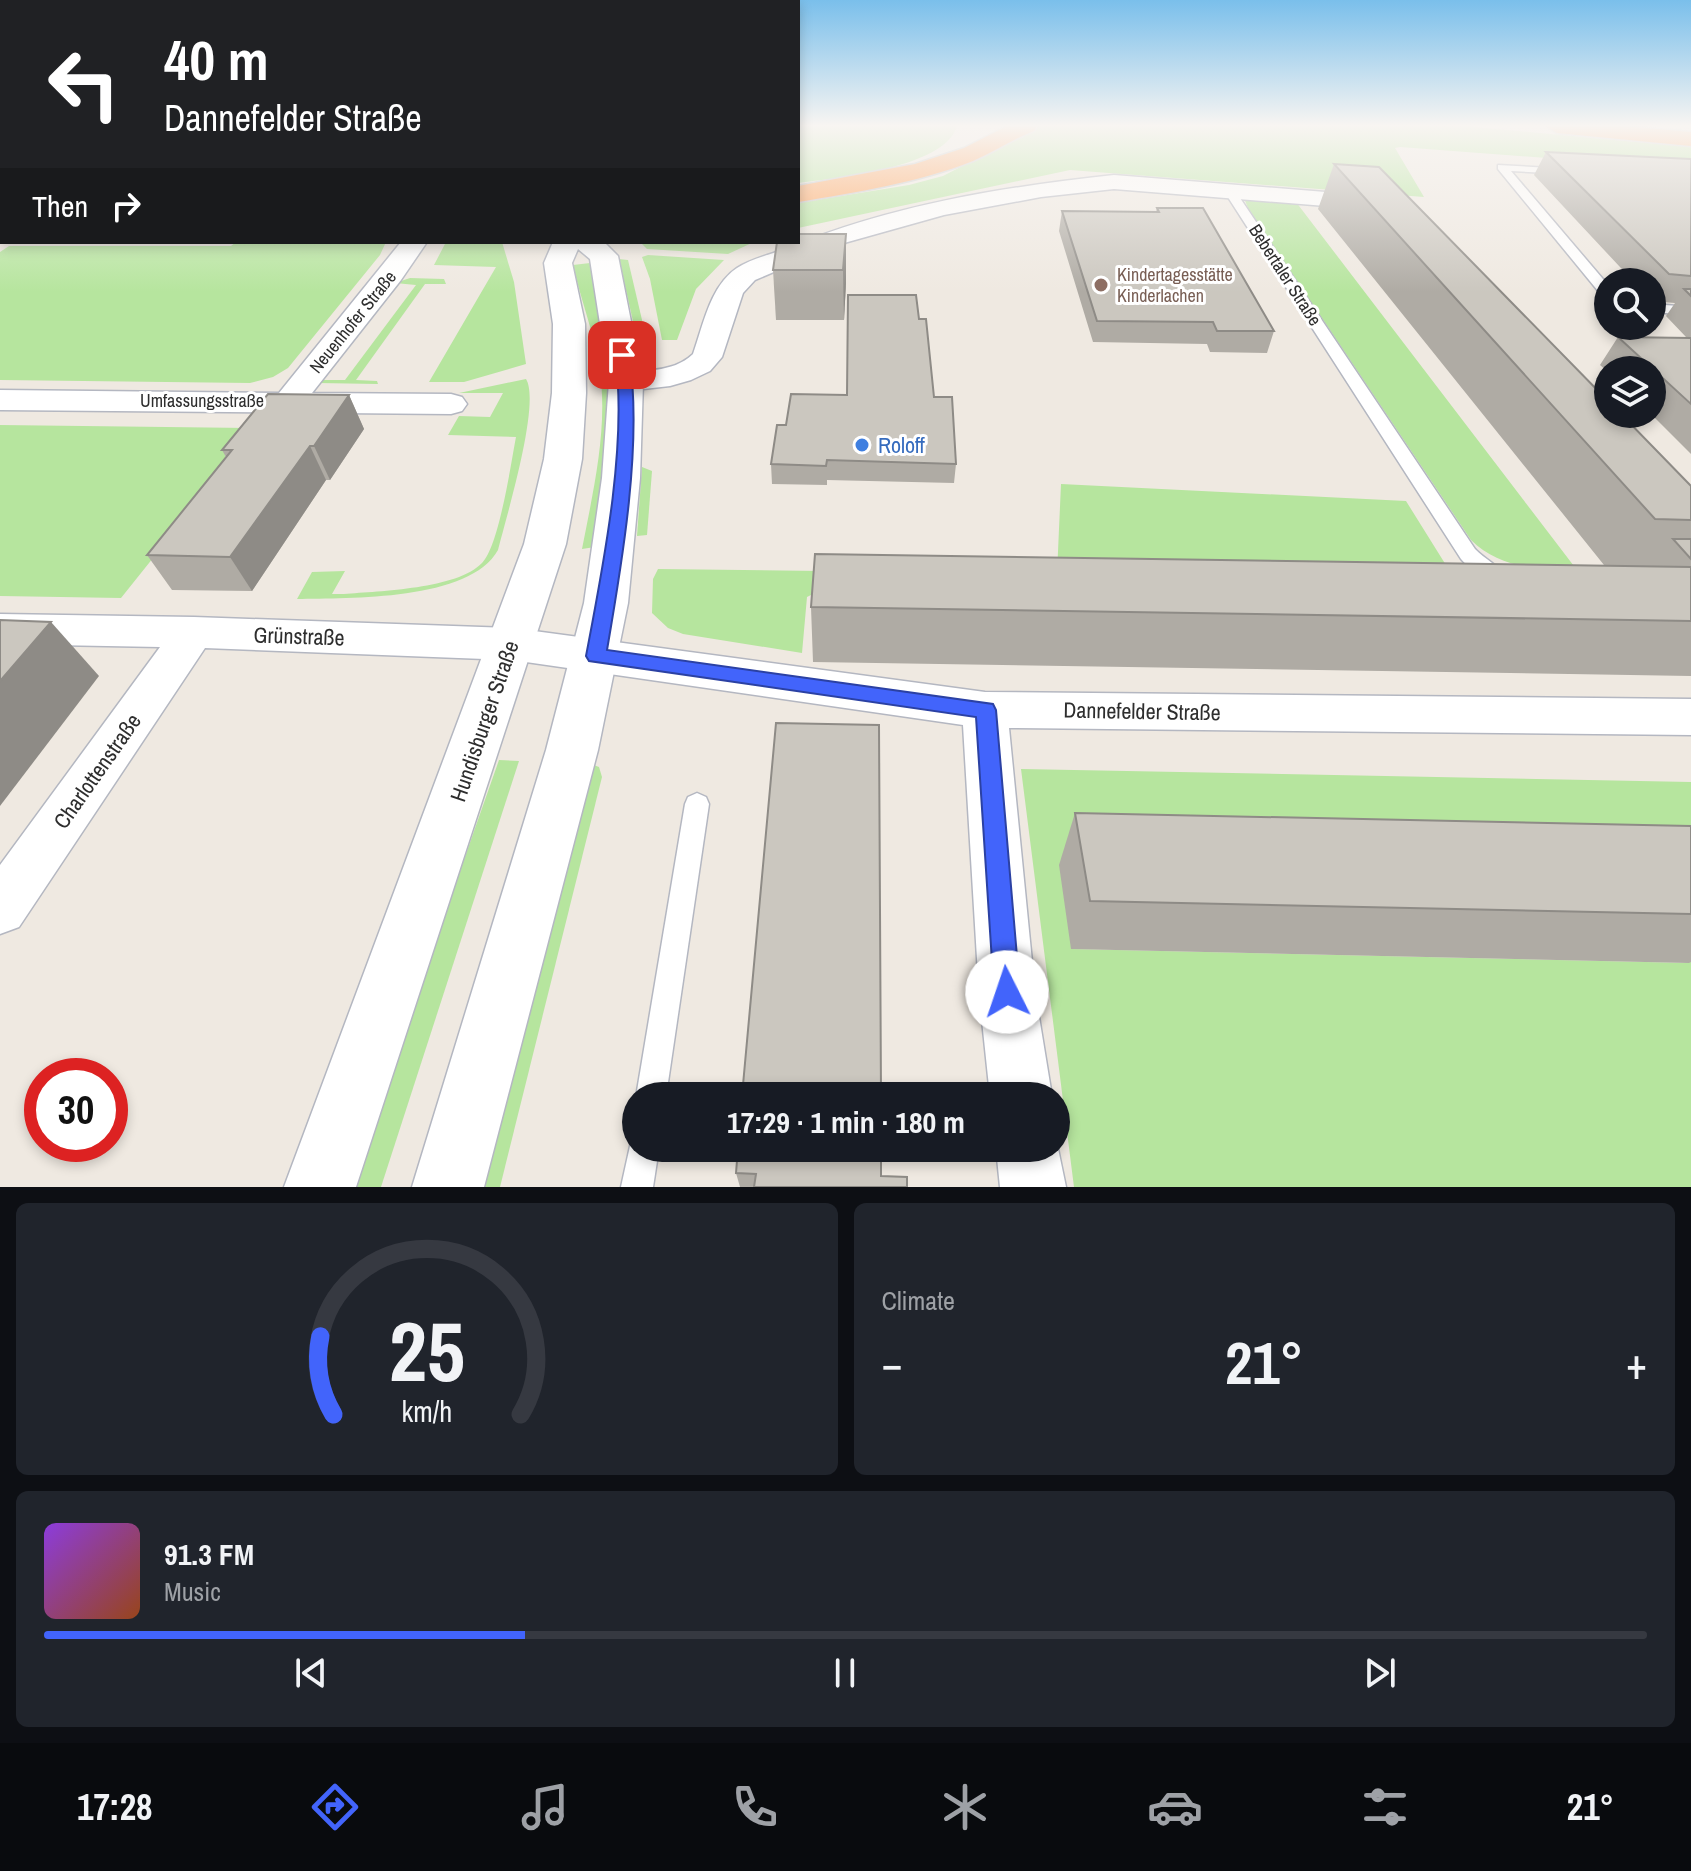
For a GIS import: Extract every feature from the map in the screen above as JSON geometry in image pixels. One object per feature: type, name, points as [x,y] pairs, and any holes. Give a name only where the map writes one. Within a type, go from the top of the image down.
[{"type":"highway","points":[[800,194],[873,181]]},
{"type":"main road","name":"Hundisburger Straße","points":[[320,1187],[541,559],[563,459],[571,352],[558,263],[566,244]]},
{"type":"main road","points":[[448,1187],[596,656],[613,556],[624,447],[626,382],[604,256],[589,244]]},
{"type":"street","points":[[626,382],[679,374],[696,368],[707,357],[730,290],[740,278],[769,262],[828,240],[941,208],[1074,185],[1114,182],[1230,191]]},
{"type":"street","name":"Bebertaler Straße","points":[[1230,191],[1377,203],[1388,207],[1403,223]]},
{"type":"street","name":"Neuenhofer Straße","points":[[289,401],[413,244]]},
{"type":"street","name":"Umfassungsstraße","points":[[0,400],[451,404]]},
{"type":"street","name":"Grünstraße","points":[[0,629],[194,632],[512,644],[596,656]]},
{"type":"street","name":"Charlottenstraße","points":[[0,909],[194,632]]},
{"type":"street","name":"Dannefelder Straße","points":[[596,656],[985,710],[1691,717]]},
{"type":"street","points":[[985,710],[1007,992],[1019,1082]]},
{"type":"street","points":[[1030,1162],[1033,1187]]},
{"type":"lane","points":[[1514,181],[1594,277]]},
{"type":"lane","name":"Bebertaler Straße","points":[[1230,191],[1468,554],[1493,575],[1519,581]]},
{"type":"lane","points":[[1666,309],[1691,311]]},
{"type":"lane","points":[[653,1082],[697,804]]},
{"type":"lane","points":[[637,1187],[641,1162]]},
{"type":"green space","points":[[923,181],[1017,181],[800,228],[800,203]]},
{"type":"green space","points":[[1219,181],[1415,181],[1424,197]]},
{"type":"green space","points":[[1244,198],[1296,202],[1580,574],[1508,562],[1482,550],[1471,540]]},
{"type":"green space","points":[[385,244],[380,255],[288,368],[273,377],[250,383],[0,380],[0,252],[9,246]]},
{"type":"green space","points":[[445,244],[503,244],[514,282],[526,364],[464,382],[429,382],[496,267],[434,265]]},
{"type":"green space","points":[[642,244],[750,244],[728,254],[647,249]]},
{"type":"green space","points":[[642,257],[724,260],[696,289],[677,340],[662,340],[650,279]]},
{"type":"green space","points":[[619,259],[628,260],[653,367],[650,368],[643,366]]},
{"type":"green space","points":[[590,263],[609,370],[609,386],[595,547],[582,549],[598,461],[602,394],[595,345],[573,265]]},
{"type":"green space","points":[[410,278],[444,279],[446,284],[425,284],[356,380],[377,381],[378,384],[318,383],[322,380],[345,380],[416,285],[395,283]]},
{"type":"green space","points":[[526,379],[529,411],[521,462],[498,550],[483,567],[436,588],[376,597],[297,599],[312,572],[345,571],[332,594],[344,594],[437,583],[470,572],[482,563],[499,523],[516,437],[448,435],[459,416],[490,417],[503,393],[459,393]]},
{"type":"green space","points":[[0,425],[249,428],[225,455],[225,468],[121,598],[0,596]]},
{"type":"green space","points":[[642,467],[652,471],[647,535],[637,536]]},
{"type":"green space","points":[[1061,484],[1406,501],[1464,594],[821,590],[807,597],[802,653],[683,634],[668,628],[652,613],[653,579],[658,569],[1057,574]]},
{"type":"green space","points":[[499,760],[519,761],[381,1187],[357,1187],[416,996]]},
{"type":"green space","points":[[591,764],[599,767],[602,777],[500,1187],[484,1187]]},
{"type":"green space","points":[[1021,769],[1691,782],[1691,1187],[1074,1187],[1070,1155],[1070,1082],[1061,1082]],"holes":[[[1060,865],[1689,963],[1072,949]]]},
{"type":"building","points":[[1350,181],[1393,181],[1594,387],[1594,428],[1635,428],[1691,486],[1691,520],[1655,519]]},
{"type":"building","points":[[1576,181],[1691,181],[1691,276],[1669,274]]},
{"type":"building","points":[[1157,208],[1203,208],[1274,331],[1217,331],[1213,322],[1097,321],[1062,211],[1159,212]]},
{"type":"building","points":[[800,234],[846,234],[843,270],[773,270],[777,244],[800,244]]},
{"type":"building","points":[[848,295],[916,295],[919,319],[926,319],[934,397],[952,397],[956,464],[827,460],[826,466],[771,464],[777,425],[786,425],[791,394],[847,395]]},
{"type":"building","points":[[1691,338],[1691,404],[1666,381],[1666,356],[1639,356],[1621,340]]},
{"type":"building","points":[[268,394],[349,395],[230,557],[147,555],[232,450],[222,450]]},
{"type":"building","points":[[1673,539],[1691,539],[1691,559]]},
{"type":"building","points":[[815,554],[1691,567],[1691,621],[811,607]]},
{"type":"building","points":[[0,620],[51,622],[0,681]]},
{"type":"building","points":[[776,723],[879,725],[881,1082],[743,1082]]},
{"type":"building","points":[[1075,813],[1691,826],[1691,914],[1090,901]]},
{"type":"building","points":[[737,1162],[881,1162],[881,1176],[907,1177],[907,1187],[754,1187],[756,1174],[736,1173]]},
{"type":"place","name":"Kindertagesstätte Kinderlachen","points":[[1101,285]]},
{"type":"place","name":"Roloff","points":[[862,445]]},
{"type":"route","points":[[622,355],[626,382],[624,447],[610,580],[596,656],[985,710],[1007,992]]}]
